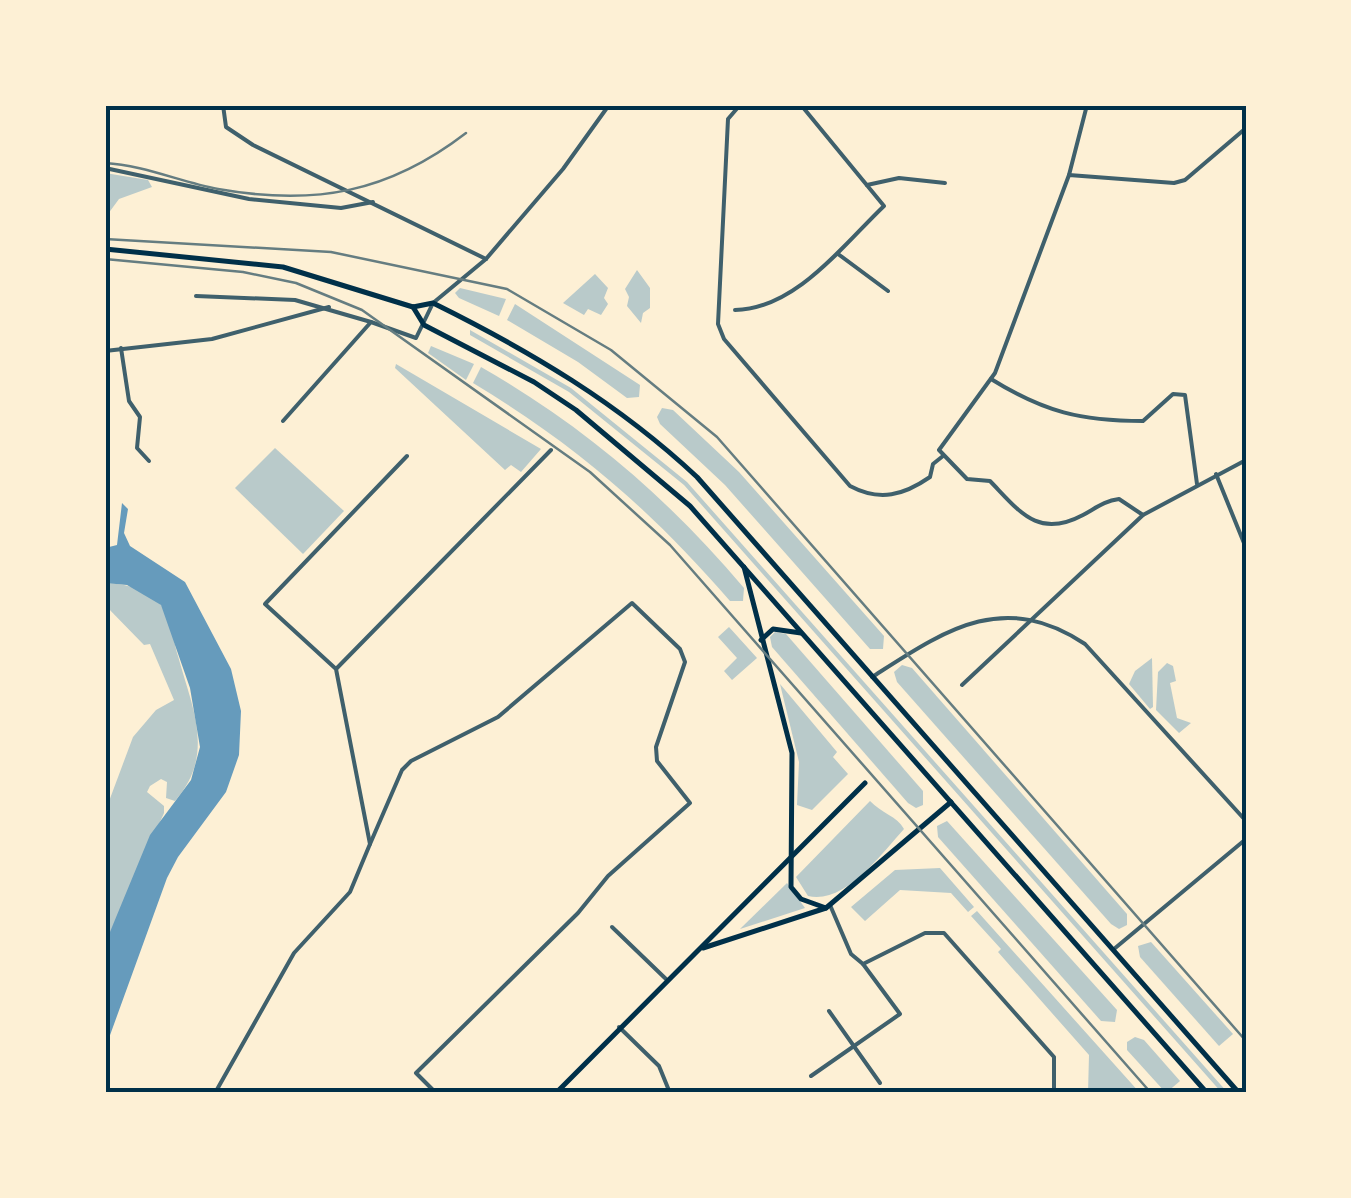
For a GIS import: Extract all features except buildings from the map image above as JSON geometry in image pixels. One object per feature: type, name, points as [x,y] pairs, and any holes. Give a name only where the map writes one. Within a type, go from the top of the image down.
[{"type":"main road","points":[[105,248],[283,267],[413,307],[432,303],[564,372],[665,447],[756,543],[1239,1093]]},
{"type":"main road","points":[[413,307],[424,325],[534,382],[649,468],[743,564],[1207,1093]]},
{"type":"main road","points":[[743,564],[792,753],[789,858],[793,892],[800,899],[828,906]]},
{"type":"main road","points":[[761,640],[773,629],[802,633]]},
{"type":"main road","points":[[556,1093],[865,783]]},
{"type":"main road","points":[[700,949],[828,906],[951,802]]},
{"type":"street","points":[[222,105],[226,127],[253,145],[486,259]]},
{"type":"street","points":[[196,296],[294,300],[329,307],[416,338],[432,303],[486,259],[563,170],[609,105]]},
{"type":"street","points":[[740,105],[728,119],[718,324],[724,339],[850,486],[864,494],[907,493],[930,477],[933,464],[942,456]]},
{"type":"street","points":[[735,310],[766,307],[838,254],[884,206],[801,105]]},
{"type":"street","points":[[1088,105],[1069,176],[991,379],[942,440],[939,450],[967,480],[990,481],[1020,512],[1039,524],[1062,526],[1104,501],[1119,498],[1143,515]]},
{"type":"street","points":[[1069,176],[1174,183],[1185,180],[1246,128]]},
{"type":"street","points":[[105,168],[249,199],[341,208],[373,202]]},
{"type":"street","points":[[867,184],[899,178],[946,183]]},
{"type":"street","points":[[838,254],[888,291]]},
{"type":"street","points":[[105,351],[212,339],[329,307]]},
{"type":"street","points":[[284,420],[371,322]]},
{"type":"street","points":[[121,348],[129,401],[140,417],[137,448],[149,461]]},
{"type":"street","points":[[991,379],[1062,415],[1126,421],[1143,421],[1173,394],[1185,395],[1197,484]]},
{"type":"street","points":[[336,670],[551,450]]},
{"type":"street","points":[[370,844],[336,670],[265,604],[407,456]]},
{"type":"street","points":[[962,684],[1143,515],[1246,460]]},
{"type":"street","points":[[1216,474],[1246,548]]},
{"type":"street","points":[[215,1093],[294,953],[350,892],[402,770],[411,761],[498,716],[632,603],[680,649],[685,662],[656,747],[657,761],[690,802],[608,876],[564,927],[416,1073],[436,1093]]},
{"type":"street","points":[[872,677],[971,620],[1013,617],[1054,628],[1084,644],[1246,820]]},
{"type":"street","points":[[1114,949],[1246,839]]},
{"type":"street","points":[[810,1076],[900,1014],[864,964],[851,954],[828,906]]},
{"type":"street","points":[[612,927],[667,980]]},
{"type":"street","points":[[864,964],[925,933],[944,933],[1054,1057],[1054,1093]]},
{"type":"street","points":[[830,1011],[880,1082]]},
{"type":"street","points":[[619,1027],[658,1066],[670,1093]]},
{"type":"shaded area","points":[[105,173],[148,180],[152,187],[119,199],[105,218]]},
{"type":"shaded area","points":[[637,270],[650,288],[650,308],[643,313],[641,323],[627,306],[629,297],[625,289]]},
{"type":"shaded area","points":[[595,274],[608,288],[604,298],[608,304],[601,315],[588,309],[584,315],[563,303]]},
{"type":"shaded area","points":[[460,288],[506,299],[499,316],[459,298],[455,293]]},
{"type":"shaded area","points":[[515,304],[640,385],[639,397],[627,398],[578,362],[507,320]]},
{"type":"shaded area","points":[[470,330],[571,388],[687,482],[1228,1093],[1222,1093],[684,485],[569,392],[470,335]]},
{"type":"shaded area","points":[[431,346],[474,364],[466,380],[428,353]]},
{"type":"shaded area","points":[[396,364],[541,449],[521,472],[511,465],[505,470],[395,368]]},
{"type":"shaded area","points":[[481,367],[555,414],[655,494],[744,588],[743,601],[730,601],[671,537],[579,455],[473,383]]},
{"type":"shaded area","points":[[662,408],[673,410],[739,472],[884,636],[883,649],[870,649],[725,485],[660,424],[657,417]]},
{"type":"shaded area","points":[[275,448],[344,511],[303,554],[235,488]]},
{"type":"shaded area","points":[[105,583],[142,591],[165,610],[194,712],[198,748],[195,766],[175,801],[166,798],[167,782],[161,779],[147,792],[164,806],[164,813],[105,944],[105,812],[133,737],[156,710],[174,700],[150,644],[144,645],[105,605]]},
{"type":"shaded area","points":[[729,627],[757,658],[732,680],[724,671],[737,658],[718,637]]},
{"type":"shaded area","points":[[775,632],[786,634],[923,791],[923,805],[916,808],[908,803],[772,647],[770,637]]},
{"type":"shaded area","points":[[1152,658],[1150,709],[1129,684],[1135,671]]},
{"type":"shaded area","points":[[1167,663],[1173,666],[1176,681],[1170,683],[1177,718],[1191,723],[1179,733],[1156,710],[1158,672]]},
{"type":"shaded area","points":[[902,665],[912,668],[1127,914],[1127,925],[1119,929],[1111,924],[897,682],[894,672]]},
{"type":"shaded area","points":[[780,684],[837,752],[833,757],[848,774],[812,810],[797,805],[799,762]]},
{"type":"shaded area","points":[[870,801],[904,829],[849,885],[822,897],[808,896],[796,877]]},
{"type":"shaded area","points":[[947,821],[1117,1010],[1115,1022],[1101,1021],[938,837],[937,826]]},
{"type":"shaded area","points":[[940,868],[974,907],[968,912],[951,893],[900,890],[865,921],[851,907],[895,870]]},
{"type":"shaded area","points":[[787,883],[805,908],[740,929],[741,928]]},
{"type":"shaded area","points":[[977,911],[1140,1093],[1088,1093],[1089,1055],[998,952],[1001,949],[971,916]]},
{"type":"shaded area","points":[[1151,942],[1233,1034],[1219,1046],[1140,957],[1138,946]]},
{"type":"shaded area","points":[[1135,1037],[1144,1040],[1180,1081],[1166,1093],[1127,1050],[1127,1042]]},
{"type":"water","points":[[122,503],[128,509],[124,533],[130,546],[185,582],[231,669],[241,711],[239,755],[226,792],[167,878],[105,1049],[105,944],[150,835],[191,780],[200,747],[190,688],[161,605],[127,585],[105,583],[105,548],[117,545]]},
{"type":"tram line","points":[[105,239],[331,252],[507,289],[611,350],[717,437],[1246,1041]]},
{"type":"tram line","points":[[105,259],[243,272],[296,283],[362,310],[590,472],[670,545],[1151,1093]]},
{"type":"railway","points":[[105,163],[218,189],[319,195],[379,182],[437,153],[466,133]]}]
